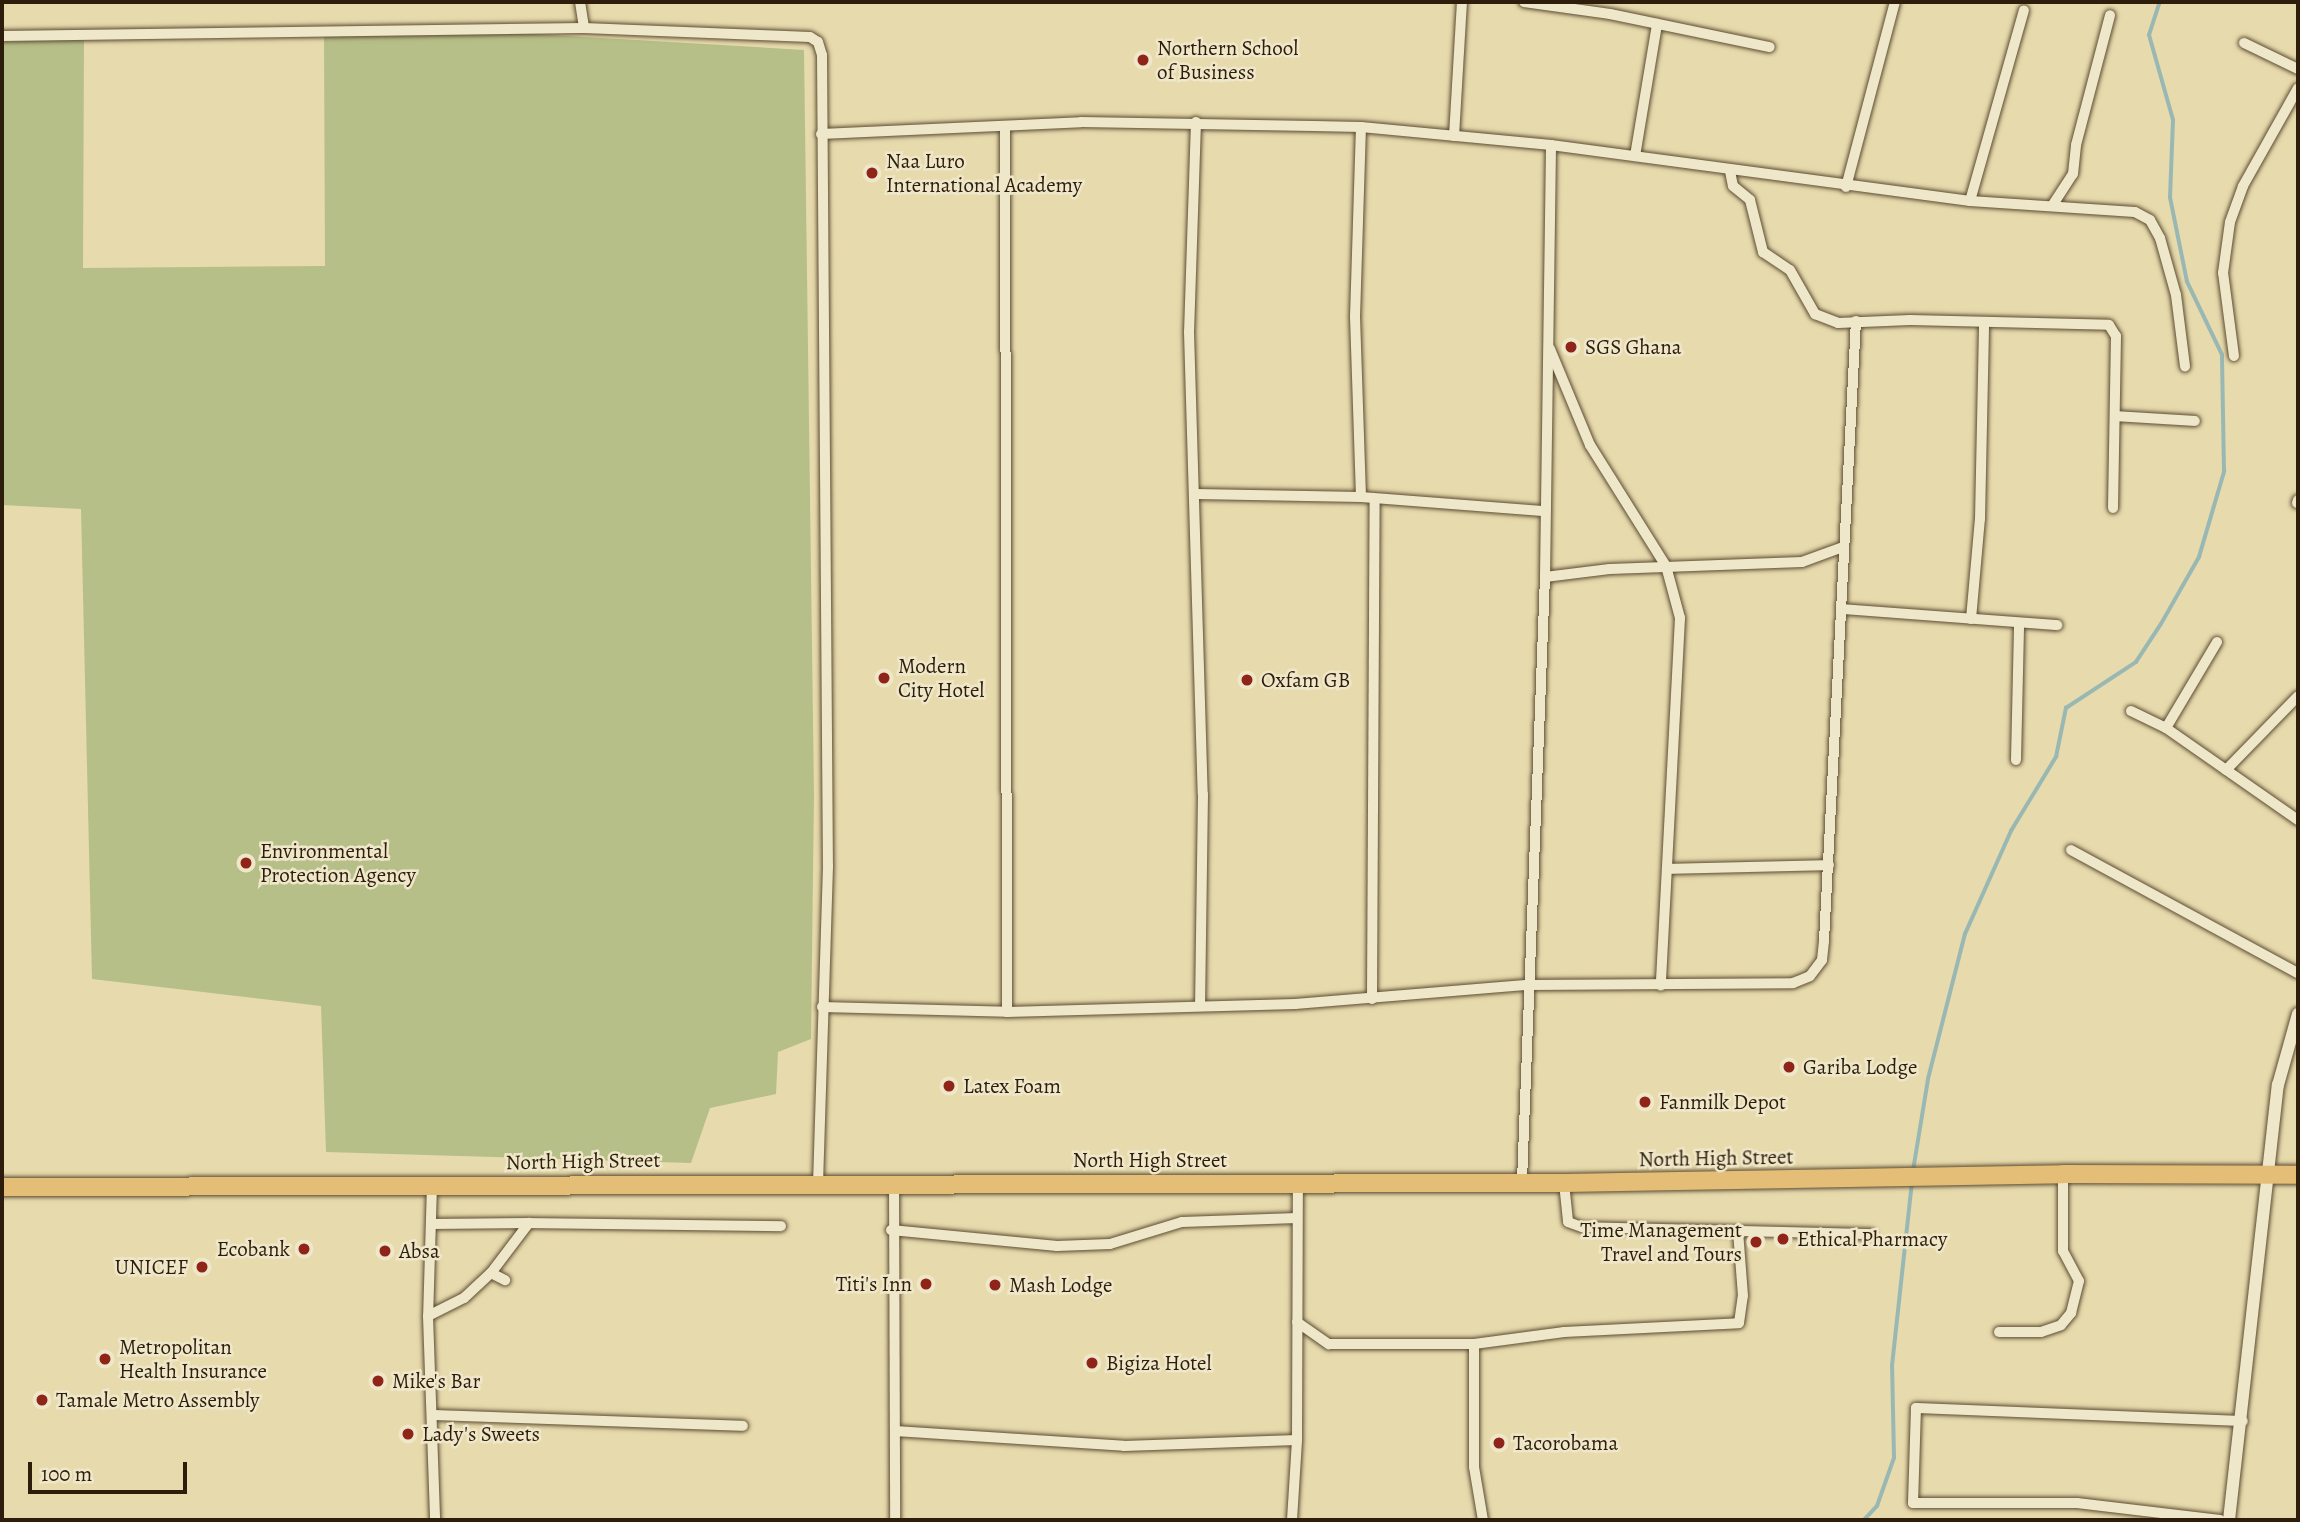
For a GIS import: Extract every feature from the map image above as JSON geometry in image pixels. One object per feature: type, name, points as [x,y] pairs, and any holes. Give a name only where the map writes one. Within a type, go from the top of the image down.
[{"type":"highway","name":"North High Street","points":[[2,1187],[1298,1181],[1564,1183],[2063,1174],[2298,1175]]},
{"type":"street","points":[[580,2],[584,28]]},
{"type":"street","points":[[1454,136],[1462,2]]},
{"type":"street","points":[[1524,2],[1657,24],[1770,47]]},
{"type":"street","points":[[1846,187],[1895,2]]},
{"type":"street","points":[[1970,201],[2024,10]]},
{"type":"street","points":[[2052,206],[2073,174],[2076,145],[2110,15]]},
{"type":"street","points":[[1636,156],[1657,24]]},
{"type":"street","points":[[2,36],[584,28],[810,37],[818,42],[822,55],[828,852],[818,1185]]},
{"type":"street","points":[[2244,43],[2298,69]]},
{"type":"street","points":[[2234,356],[2223,273],[2230,222],[2243,186],[2298,88]]},
{"type":"street","points":[[821,134],[1006,128],[1081,122],[1361,127],[1551,145],[1846,187],[1970,201],[2135,212],[2150,220],[2160,238],[2176,295],[2185,366]]},
{"type":"street","points":[[1196,122],[1189,332],[1203,794],[1200,1005]]},
{"type":"street","points":[[1361,127],[1355,317],[1361,497]]},
{"type":"street","points":[[1006,128],[1007,1012]]},
{"type":"street","points":[[1522,1181],[1545,577],[1551,145]]},
{"type":"street","points":[[1730,171],[1733,186],[1750,200],[1763,252],[1790,270],[1815,314],[1838,323],[1856,321],[2109,325],[2116,337],[2113,508]]},
{"type":"street","points":[[822,1007],[1007,1012],[1372,999],[1528,985],[1793,983],[1810,976],[1822,960],[1829,864],[1856,321]]},
{"type":"street","points":[[1971,619],[1980,519],[1984,322]]},
{"type":"street","points":[[1548,344],[1590,445],[1666,566],[1680,618],[1681,654],[1661,986]]},
{"type":"street","points":[[2115,415],[2195,421]]},
{"type":"street","points":[[1196,494],[1361,497],[1375,501],[1545,511]]},
{"type":"street","points":[[1372,999],[1375,501]]},
{"type":"street","points":[[1545,577],[1666,566],[1802,562],[1843,547]]},
{"type":"street","points":[[1842,609],[2057,625]]},
{"type":"street","points":[[2016,760],[2019,623]]},
{"type":"street","points":[[2166,728],[2217,642]]},
{"type":"street","points":[[2225,770],[2298,696]]},
{"type":"street","points":[[2131,711],[2166,728],[2298,820]]},
{"type":"street","points":[[2071,850],[2298,973]]},
{"type":"street","points":[[1668,869],[1829,864]]},
{"type":"street","points":[[2230,1520],[2278,1085],[2298,1014]]},
{"type":"street","points":[[1999,1332],[2041,1332],[2062,1325],[2071,1312],[2079,1281],[2063,1251],[2063,1174]]},
{"type":"street","points":[[1292,1520],[1297,1440],[1298,1181]]},
{"type":"street","points":[[1564,1183],[1568,1222],[1582,1227],[1871,1234]]},
{"type":"street","points":[[894,1184],[891,1230],[895,1520]]},
{"type":"street","points":[[432,1185],[428,1316],[435,1520]]},
{"type":"street","points":[[891,1230],[1056,1246],[1110,1244],[1182,1222],[1297,1218]]},
{"type":"street","points":[[431,1223],[781,1226]]},
{"type":"street","points":[[428,1316],[464,1298],[491,1273],[529,1223]]},
{"type":"street","points":[[1297,1322],[1329,1344],[1474,1344],[1564,1332],[1739,1323],[1743,1296],[1738,1231]]},
{"type":"street","points":[[491,1273],[505,1280]]},
{"type":"street","points":[[1474,1344],[1474,1467],[1483,1520]]},
{"type":"street","points":[[2220,1520],[2077,1503],[1913,1503],[1916,1408],[2242,1421]]},
{"type":"street","points":[[432,1415],[743,1426]]},
{"type":"street","points":[[895,1431],[1124,1446],[1297,1440]]},
{"type":"green space","points":[[434,28],[804,50],[814,795],[811,1039],[778,1052],[776,1094],[710,1108],[691,1163],[326,1152],[321,1006],[92,979],[81,509],[2,505],[2,42],[84,39],[83,268],[325,266],[324,37]]},
{"type":"waterway","points":[[1913,1171],[1928,1079],[1965,934],[2011,831],[2056,757],[2066,708],[2136,662],[2199,557],[2224,472],[2222,355],[2187,282],[2170,198],[2173,120],[2149,35],[2160,2]]},
{"type":"waterway","points":[[1864,1520],[1877,1506],[1894,1458],[1892,1366],[1912,1182]]},
{"type":"place","name":"Northern School of Business","points":[[1143,60]]},
{"type":"place","name":"Naa Luro International Academy","points":[[872,173]]},
{"type":"place","name":"SGS Ghana","points":[[1571,347]]},
{"type":"place","name":"Modern City Hotel","points":[[884,678]]},
{"type":"place","name":"Oxfam GB","points":[[1247,680]]},
{"type":"place","name":"Environmental Protection Agency","points":[[246,863]]},
{"type":"place","name":"Gariba Lodge","points":[[1789,1067]]},
{"type":"place","name":"Latex Foam","points":[[949,1086]]},
{"type":"place","name":"Fanmilk Depot","points":[[1645,1102]]},
{"type":"place","name":"Ethical Pharmacy","points":[[1783,1239]]},
{"type":"place","name":"Time Management Travel and Tours","points":[[1756,1242]]},
{"type":"place","name":"Ecobank","points":[[304,1249]]},
{"type":"place","name":"Absa","points":[[385,1251]]},
{"type":"place","name":"UNICEF","points":[[202,1267]]},
{"type":"place","name":"Titi's Inn","points":[[926,1284]]},
{"type":"place","name":"Mash Lodge","points":[[995,1285]]},
{"type":"place","name":"Metropolitan Health Insurance","points":[[105,1359]]},
{"type":"place","name":"Bigiza Hotel","points":[[1092,1363]]},
{"type":"place","name":"Mike's Bar","points":[[378,1381]]},
{"type":"place","name":"Tamale Metro Assembly","points":[[42,1400]]},
{"type":"place","name":"Lady's Sweets","points":[[408,1434]]},
{"type":"place","name":"Tacorobama","points":[[1499,1443]]}]
